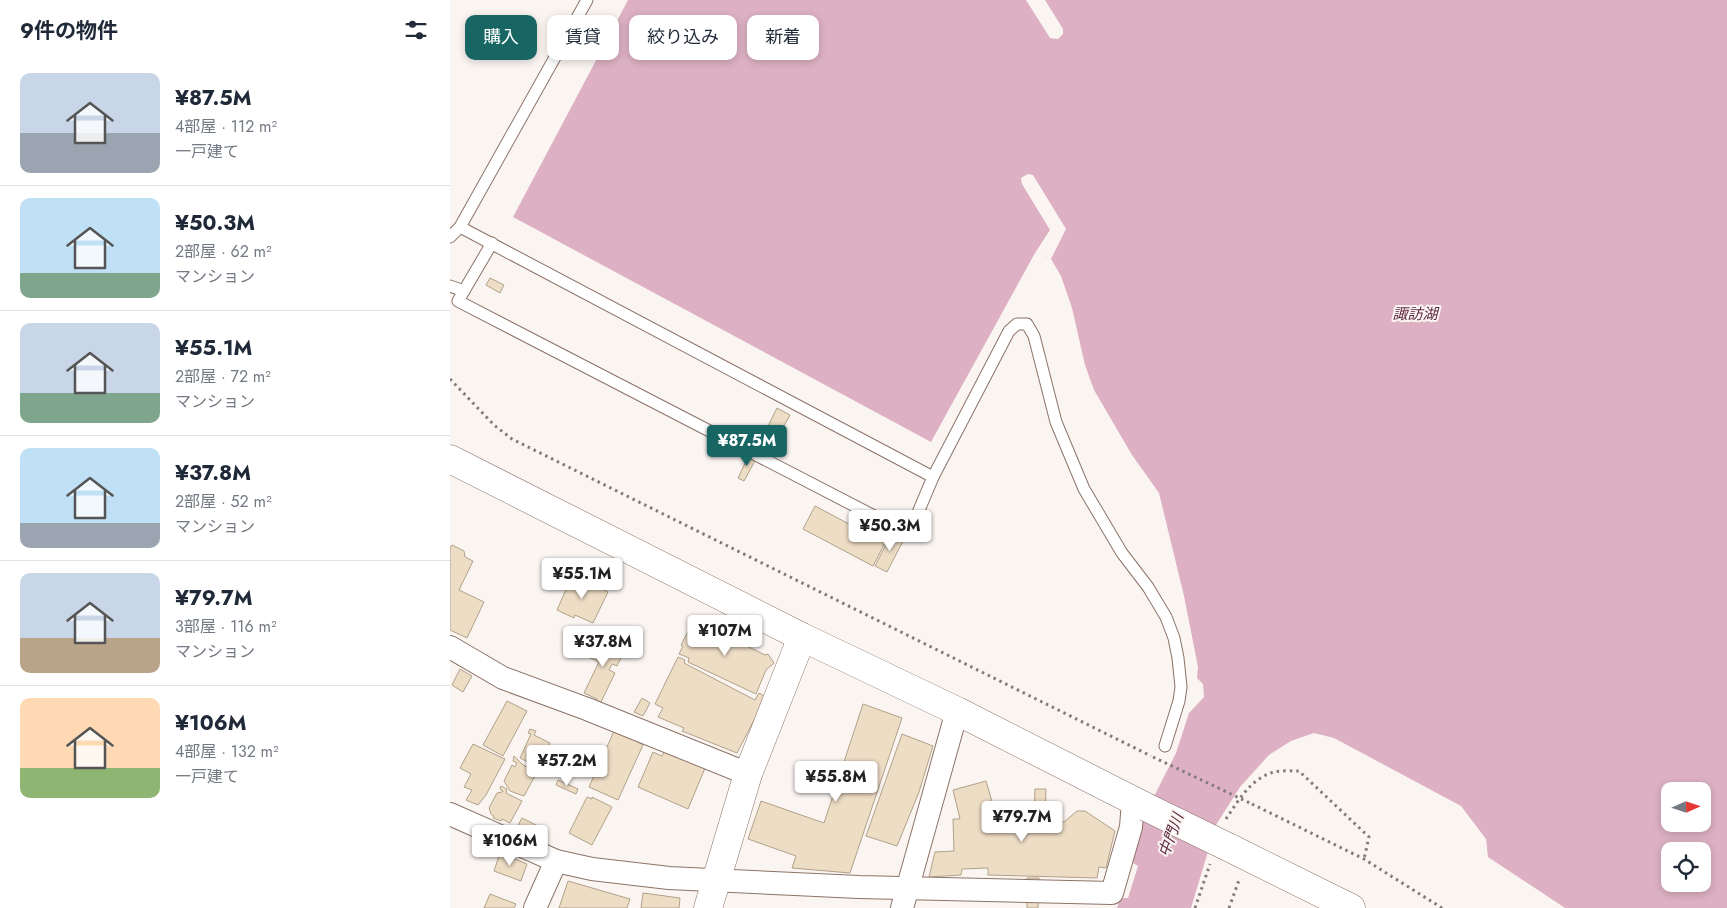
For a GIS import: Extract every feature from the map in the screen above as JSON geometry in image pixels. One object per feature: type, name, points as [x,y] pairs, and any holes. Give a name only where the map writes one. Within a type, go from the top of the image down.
[{"type":"street","points":[[450,459],[802,637],[1351,908]]},
{"type":"street","points":[[708,908],[748,774],[802,637]]},
{"type":"street","points":[[450,647],[503,678],[587,709],[748,774]]},
{"type":"street","points":[[904,898],[957,712]]},
{"type":"street","points":[[450,814],[556,861],[592,869],[669,878],[850,886],[904,898],[1114,901],[1131,827],[1139,804]]},
{"type":"street","points":[[534,908],[556,861]]},
{"type":"lane","points":[[450,237],[460,227],[587,0]]},
{"type":"lane","points":[[460,227],[932,477]]},
{"type":"lane","points":[[492,243],[458,301],[910,534],[932,477],[1009,331],[1017,324],[1027,324],[1034,336],[1056,422],[1084,489],[1122,553],[1148,587],[1166,617],[1174,638],[1181,687],[1179,701],[1165,746]]},
{"type":"lane","points":[[450,286],[464,291]]},
{"type":"path","points":[[450,379],[494,426],[512,438],[1153,757],[1364,859],[1442,908]]},
{"type":"path","points":[[1195,908],[1228,848],[1247,790],[1258,779],[1271,773],[1299,771],[1369,837],[1364,859]]},
{"type":"path","points":[[1228,848],[1229,908]]},
{"type":"water","name":"諏訪湖","points":[[628,0],[1727,0],[1727,908],[1565,908],[1488,857],[1486,839],[1461,806],[1334,738],[1314,733],[1291,741],[1269,755],[1240,787],[1216,825],[1191,908],[1117,908],[1120,898],[1128,898],[1138,866],[1130,861],[1139,826],[1176,753],[1189,713],[1204,697],[1203,684],[1197,678],[1198,667],[1184,596],[1159,493],[1132,455],[1094,390],[1085,365],[1072,308],[1061,276],[1051,259],[1035,253],[931,442],[513,217],[596,60],[619,60],[619,17]]},
{"type":"pier","points":[[1026,0],[1045,0],[1063,29],[1063,34],[1058,39],[1050,38]]},
{"type":"pier","points":[[1028,174],[1033,175],[1066,229],[1051,259],[1035,253],[1050,230],[1022,184],[1021,178]]},
{"type":"building","points":[[490,278],[504,285],[500,293],[486,285]]},
{"type":"building","points":[[777,408],[790,415],[776,440],[764,434]]},
{"type":"building","points":[[750,453],[757,457],[744,481],[738,478]]},
{"type":"building","points":[[815,506],[885,543],[873,566],[803,529]]},
{"type":"building","points":[[892,533],[904,539],[887,572],[875,566]]},
{"type":"building","points":[[452,545],[464,551],[465,557],[473,561],[459,590],[484,602],[467,638],[450,630],[450,548]]},
{"type":"building","points":[[577,577],[608,592],[593,623],[575,615],[574,618],[557,610],[571,578]]},
{"type":"building","points":[[694,620],[765,655],[768,654],[774,663],[766,670],[756,694],[688,662],[689,658],[679,654],[683,646],[681,645]]},
{"type":"building","points":[[597,637],[625,650],[617,666],[612,664],[609,670],[615,673],[600,704],[596,701],[597,699],[584,693],[599,662],[588,657]]},
{"type":"building","points":[[678,657],[685,660],[684,663],[755,700],[759,693],[766,697],[737,753],[682,731],[684,728],[658,717],[663,708],[655,704]]},
{"type":"building","points":[[460,669],[472,676],[463,692],[452,685]]},
{"type":"building","points":[[642,698],[650,703],[643,716],[634,712]]},
{"type":"building","points":[[507,701],[527,711],[503,756],[483,745]]},
{"type":"building","points":[[863,704],[902,718],[850,873],[792,868],[796,856],[748,839],[761,801],[824,823]]},
{"type":"building","points":[[530,729],[536,731],[534,735],[550,743],[538,767],[520,758],[531,734],[528,733]]},
{"type":"building","points":[[615,729],[636,738],[636,741],[643,745],[618,800],[589,787]]},
{"type":"building","points":[[902,734],[933,746],[919,792],[897,846],[866,836]]},
{"type":"building","points":[[473,744],[505,759],[486,795],[478,805],[466,800],[472,790],[464,787],[471,774],[460,768]]},
{"type":"building","points":[[665,750],[705,768],[688,809],[638,787],[653,752],[662,756]]},
{"type":"building","points":[[514,756],[523,765],[537,772],[524,796],[510,791],[504,781],[512,765],[515,767],[517,763],[513,761]]},
{"type":"building","points":[[558,780],[578,789],[576,794],[556,785]]},
{"type":"building","points":[[986,781],[999,826],[1032,826],[1035,822],[1064,822],[1077,811],[1085,811],[1115,831],[1106,868],[1099,867],[1097,878],[988,875],[988,868],[962,869],[961,875],[929,877],[935,852],[954,851],[953,819],[960,819],[953,790]]},
{"type":"building","points":[[501,786],[507,789],[506,793],[522,801],[510,823],[502,819],[501,821],[493,818],[494,816],[489,808],[497,793],[503,791],[500,789]]},
{"type":"building","points":[[1035,789],[1046,789],[1045,820],[1034,820]]},
{"type":"building","points":[[587,797],[592,799],[592,797],[612,807],[592,845],[569,833]]},
{"type":"building","points":[[522,818],[538,826],[532,837],[516,829]]},
{"type":"building","points":[[500,853],[527,864],[521,881],[494,871]]},
{"type":"building","points":[[1027,878],[1039,878],[1038,908],[1027,908]]},
{"type":"building","points":[[568,881],[630,899],[627,908],[559,908]]},
{"type":"building","points":[[643,893],[680,898],[679,908],[641,908]]},
{"type":"building","points":[[490,894],[516,904],[514,908],[484,908]]},
{"type":"water label","name":"中門川","points":[[1171,835]]}]
